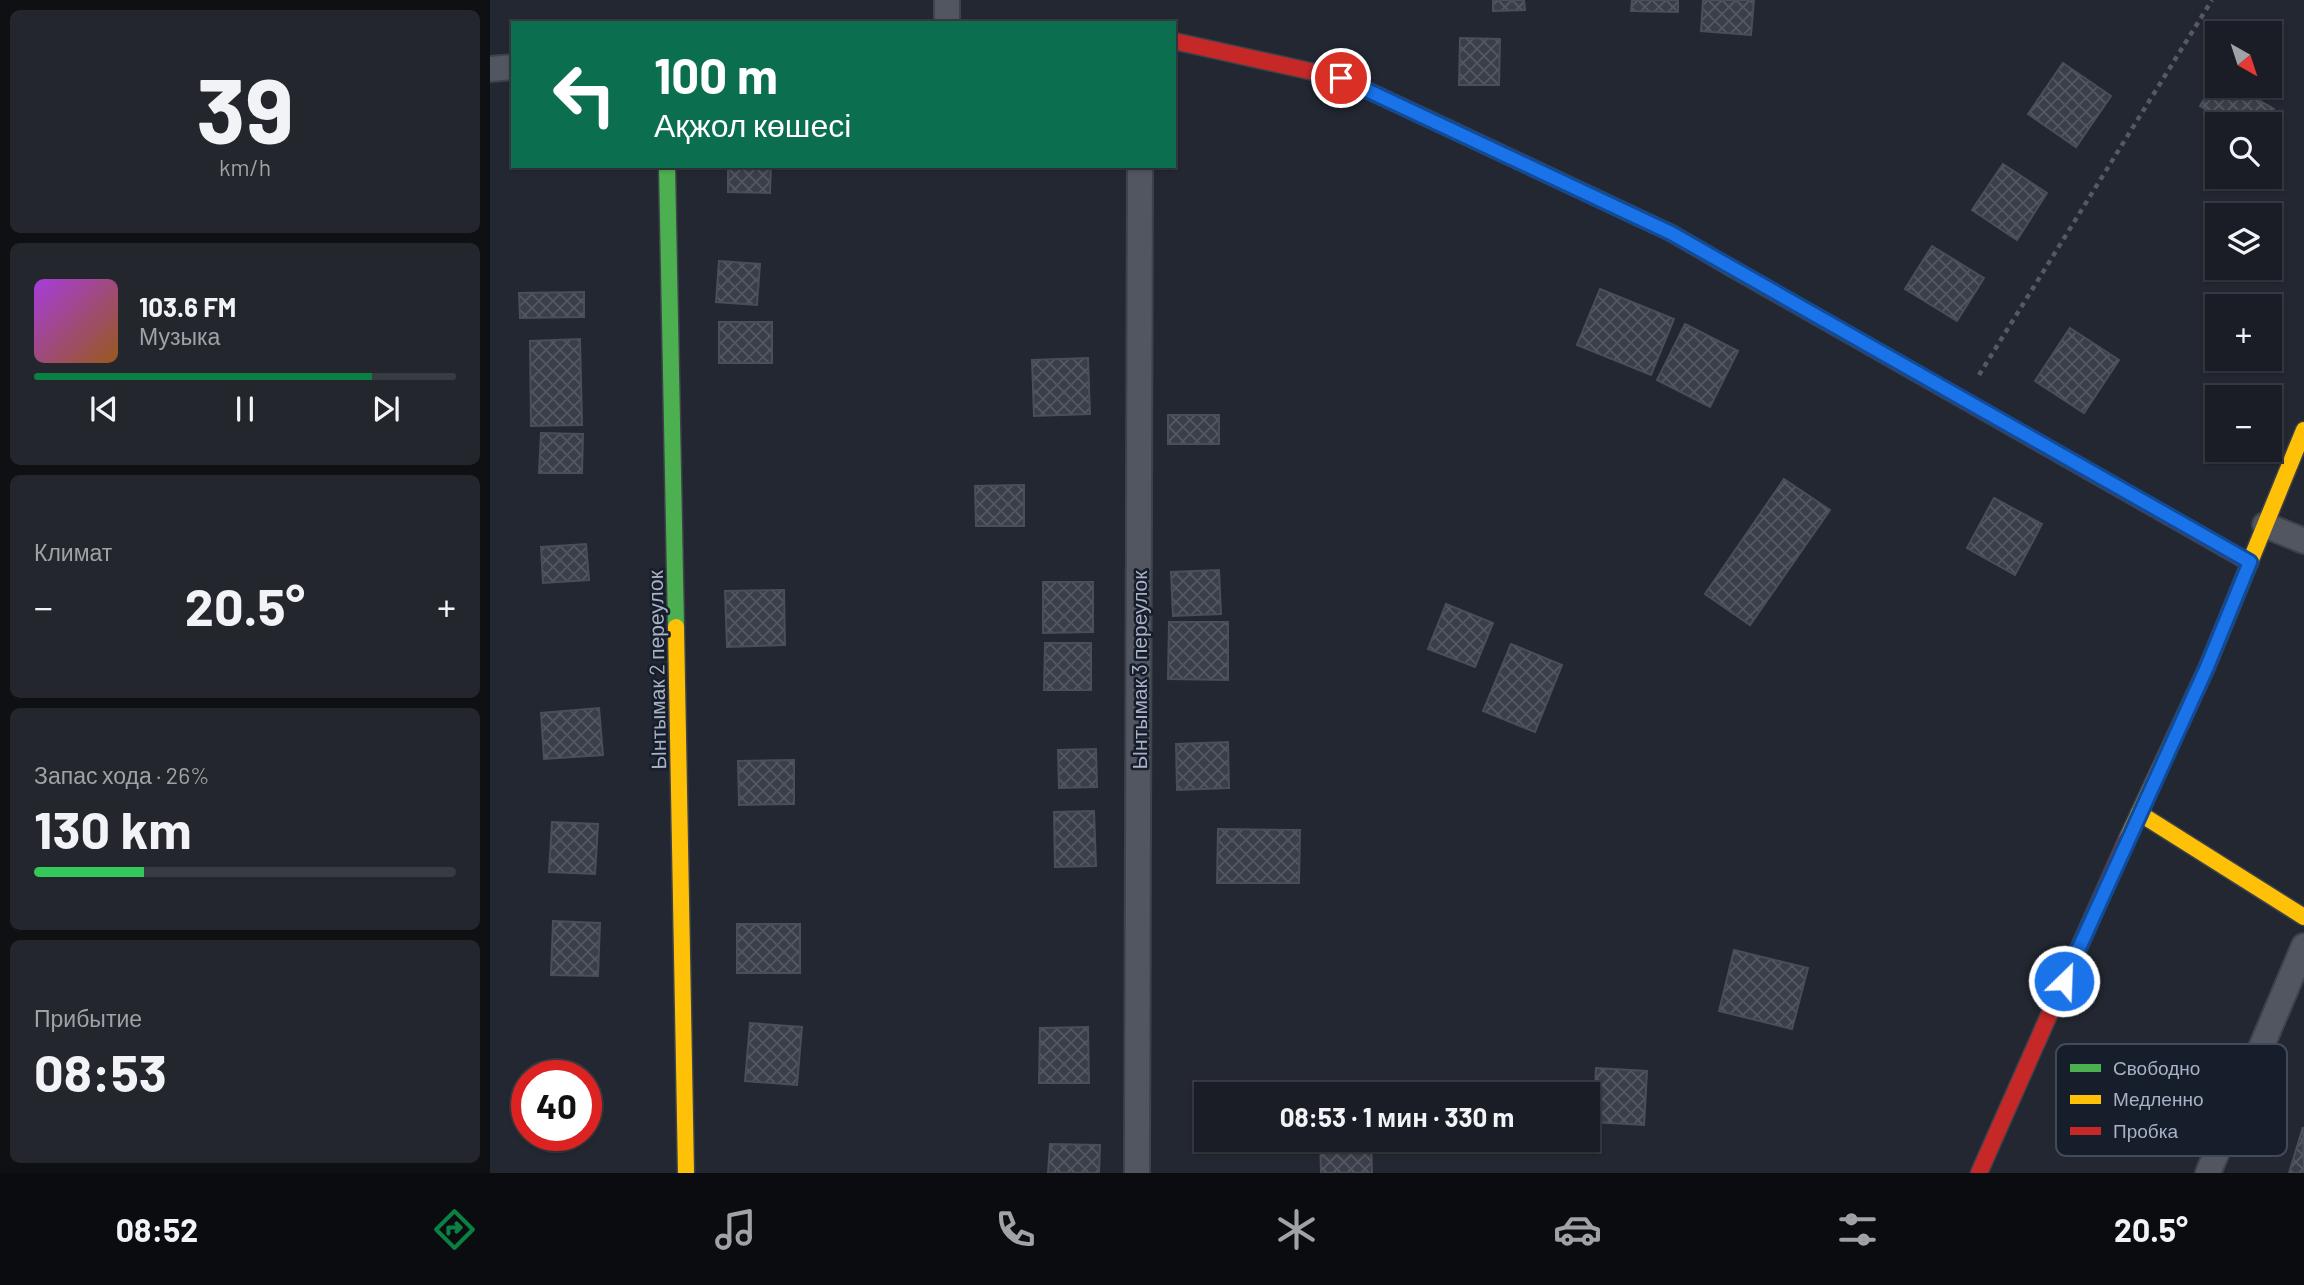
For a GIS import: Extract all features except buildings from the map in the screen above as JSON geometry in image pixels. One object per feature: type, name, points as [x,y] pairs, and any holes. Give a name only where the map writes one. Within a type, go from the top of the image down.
[{"type":"street","points":[[947,0],[947,21]]},
{"type":"street","points":[[1176,41],[1341,78],[1671,233],[2250,562]]},
{"type":"street","points":[[490,68],[511,67]]},
{"type":"street","name":"Ынтымак 2 переулок","points":[[667,168],[686,1173]]},
{"type":"street","name":"Ынтымак 3 переулок","points":[[1137,1173],[1140,168]]},
{"type":"street","points":[[1979,1173],[2207,667],[2304,430]]},
{"type":"street","points":[[2265,525],[2304,541]]},
{"type":"street","points":[[2139,813],[2304,917]]},
{"type":"street","points":[[2263,1044],[2304,946]]},
{"type":"street","points":[[2208,1173],[2215,1156]]},
{"type":"path","points":[[1964,400],[2212,0]]},
{"type":"traffic: fast","points":[[667,168],[676,627]]},
{"type":"traffic: slow","points":[[1448,128],[1671,233],[1733,269]]},
{"type":"traffic: slow","points":[[2127,839],[2207,667],[2304,430]]},
{"type":"traffic: slow","points":[[676,627],[686,1173]]},
{"type":"traffic: slow","points":[[2139,813],[2304,917]]},
{"type":"traffic: jam","points":[[1176,41],[1341,78],[1448,128]]},
{"type":"traffic: jam","points":[[1733,269],[2250,563]]},
{"type":"traffic: jam","points":[[1979,1173],[2127,839]]},
{"type":"route","points":[[1341,78],[1671,233],[2250,562],[2207,667],[2064,981]]}]
